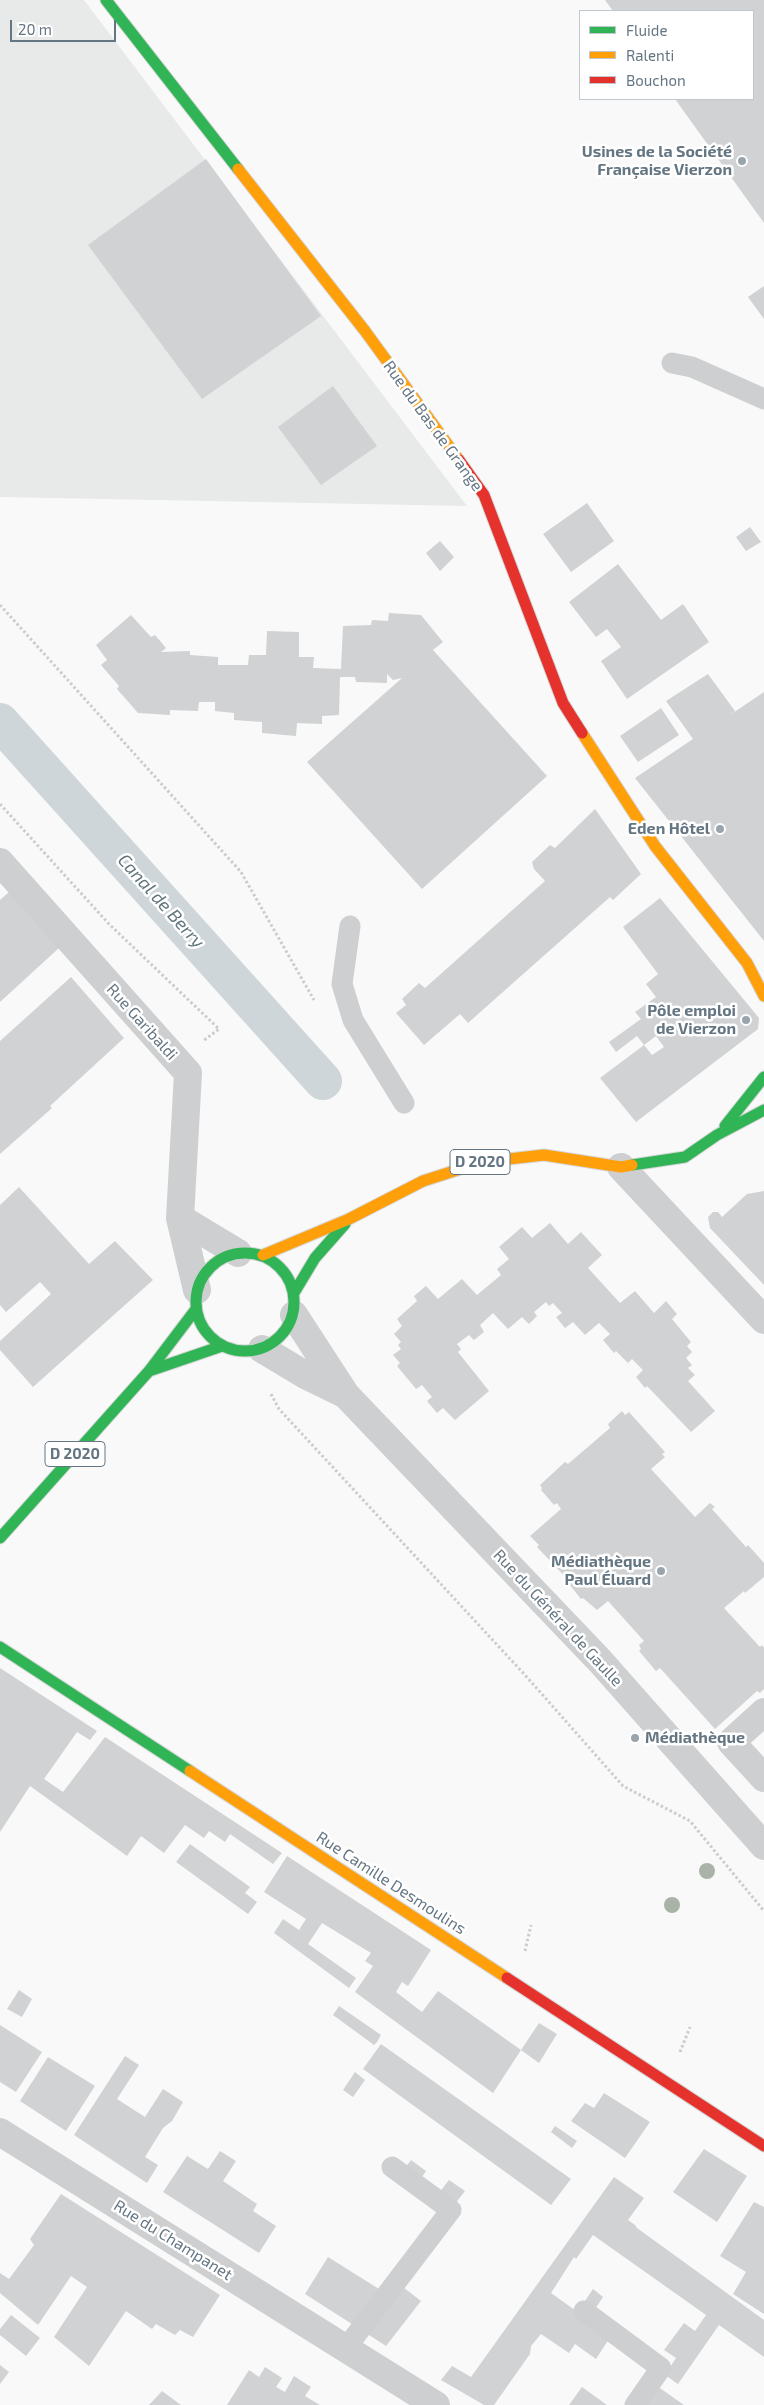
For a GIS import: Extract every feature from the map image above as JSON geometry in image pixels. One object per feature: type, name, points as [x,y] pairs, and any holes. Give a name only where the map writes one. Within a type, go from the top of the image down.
[{"type":"street","name":"Rue du Bas de Grange","points":[[106,0],[364,331],[484,495],[563,703],[655,846],[755,969],[764,996]]},
{"type":"street","name":"Rue Garibaldi","points":[[0,862],[188,1073],[180,1218],[196,1300]]},
{"type":"street","name":"D 2020","points":[[717,1135],[764,1077]]},
{"type":"street","name":"D 2020","points":[[250,1254],[349,1219],[423,1181],[482,1162],[544,1155],[622,1167],[685,1157],[717,1135],[764,1110]]},
{"type":"street","points":[[622,1167],[764,1320]]},
{"type":"street","points":[[180,1218],[284,1270],[294,1304],[282,1336],[262,1349],[242,1352],[222,1346],[205,1331],[196,1300],[212,1265],[250,1254]]},
{"type":"street","name":"D 2020","points":[[294,1304],[315,1258],[349,1219]]},
{"type":"street","name":"D 2020","points":[[0,1538],[149,1371],[196,1300]]},
{"type":"street","name":"Rue du Général de Gaulle","points":[[294,1304],[346,1395],[600,1661],[764,1846]]},
{"type":"street","name":"D 2020","points":[[149,1371],[222,1346]]},
{"type":"street","name":"Rue du Général de Gaulle","points":[[262,1349],[307,1376],[346,1395]]},
{"type":"street","name":"Rue Camille Desmoulins","points":[[0,1647],[764,2146]]},
{"type":"street","points":[[764,1712],[731,1742],[764,1778]]},
{"type":"street","name":"Rue du Champanet","points":[[0,2132],[436,2405]]},
{"type":"lane","points":[[672,364],[692,367],[764,399]]},
{"type":"lane","points":[[350,926],[342,984],[353,1020],[404,1103]]},
{"type":"lane","points":[[346,2348],[450,2210],[392,2166]]},
{"type":"lane","points":[[584,2310],[661,2368],[635,2405]]},
{"type":"path","points":[[0,605],[241,872],[318,1006]]},
{"type":"path","points":[[0,804],[109,924],[219,1029],[177,1061]]},
{"type":"path","points":[[279,1409],[525,1675],[624,1786],[690,1821],[764,1911]]},
{"type":"shaded area","points":[[0,0],[84,0],[467,506],[0,497]]},
{"type":"building","name":"Usines de la Société Française Vierzon","points":[[605,0],[764,0],[764,223],[676,100],[754,100],[754,10],[612,10]]},
{"type":"building","points":[[206,159],[321,316],[202,399],[88,245]]},
{"type":"building","points":[[764,286],[764,319],[748,297]]},
{"type":"building","points":[[333,386],[377,446],[321,485],[278,427]]},
{"type":"building","points":[[587,503],[614,541],[571,572],[543,534]]},
{"type":"building","points":[[750,527],[761,542],[746,551],[736,537]]},
{"type":"building","points":[[440,541],[454,557],[440,571],[426,553]]},
{"type":"building","points":[[618,564],[661,620],[683,604],[709,642],[627,699],[601,661],[621,647],[607,629],[596,637],[569,602]]},
{"type":"building","points":[[389,613],[421,615],[443,642],[433,650],[547,776],[422,889],[307,762],[402,678],[393,680],[387,674],[387,683],[356,682],[355,677],[340,677],[339,715],[322,716],[322,724],[297,723],[296,736],[262,733],[262,722],[234,720],[234,713],[215,711],[215,702],[199,702],[198,711],[170,710],[170,715],[138,713],[117,689],[119,686],[101,665],[107,660],[96,645],[131,615],[151,637],[155,635],[166,648],[161,652],[190,651],[190,655],[218,657],[218,665],[248,665],[249,655],[266,655],[267,631],[299,632],[299,657],[314,657],[313,668],[341,669],[343,626],[371,625],[372,620],[388,621]]},
{"type":"building","name":"Eden Hôtel","points":[[708,674],[735,711],[730,715],[764,692],[764,941],[635,778],[693,739],[666,701]]},
{"type":"building","points":[[661,708],[679,735],[638,762],[620,736]]},
{"type":"building","points":[[595,809],[641,874],[613,900],[610,897],[468,1023],[460,1014],[424,1045],[396,1013],[406,1005],[402,999],[419,983],[425,988],[545,881],[534,869],[532,862],[550,845],[555,848]]},
{"type":"building","points":[[9,892],[59,948],[0,1002],[0,900]]},
{"type":"building","points":[[660,898],[759,1018],[758,1029],[636,1122],[600,1078],[644,1045],[637,1036],[616,1052],[609,1042],[641,1019],[635,1012],[656,997],[646,984],[658,974],[623,927]],"holes":[[[656,1036],[664,1047],[652,1055],[644,1045]]]},
{"type":"building","points":[[71,977],[124,1038],[50,1106],[52,1108],[0,1154],[0,1041]]},
{"type":"building","points":[[19,1187],[89,1264],[115,1241],[153,1280],[33,1387],[0,1350],[0,1341],[51,1294],[40,1282],[6,1312],[0,1305],[0,1205]]},
{"type":"building","points":[[764,1191],[764,1285],[710,1228],[708,1217],[713,1212],[718,1212],[722,1217],[747,1194]]},
{"type":"building","points":[[550,1223],[568,1244],[581,1232],[602,1255],[588,1268],[620,1303],[635,1291],[654,1313],[666,1301],[677,1314],[672,1319],[691,1342],[687,1346],[692,1352],[686,1358],[692,1365],[688,1368],[695,1375],[688,1381],[715,1411],[691,1432],[636,1377],[643,1370],[632,1359],[628,1363],[616,1351],[614,1353],[603,1340],[610,1334],[599,1323],[585,1335],[573,1322],[565,1328],[556,1317],[562,1313],[553,1303],[549,1306],[546,1302],[534,1312],[537,1316],[529,1324],[522,1317],[508,1329],[493,1313],[480,1325],[484,1332],[474,1340],[469,1335],[457,1344],[461,1349],[458,1352],[489,1391],[455,1420],[443,1408],[437,1413],[427,1401],[432,1397],[422,1385],[416,1389],[397,1366],[400,1363],[393,1355],[401,1349],[398,1345],[401,1342],[394,1334],[402,1326],[397,1319],[417,1301],[414,1296],[426,1286],[438,1299],[462,1279],[477,1295],[501,1275],[497,1269],[509,1259],[499,1247],[522,1227],[532,1238]]},
{"type":"building","name":"Médiathèque Paul Éluard","points":[[622,1411],[625,1415],[629,1412],[665,1452],[662,1454],[665,1457],[651,1469],[695,1517],[710,1503],[715,1507],[712,1509],[746,1547],[748,1545],[764,1563],[764,1577],[724,1608],[760,1647],[762,1645],[764,1648],[764,1689],[760,1693],[757,1691],[715,1729],[660,1668],[656,1671],[639,1651],[641,1649],[639,1645],[644,1641],[608,1601],[597,1610],[583,1598],[581,1599],[569,1584],[570,1582],[537,1547],[539,1545],[530,1536],[561,1509],[557,1503],[554,1505],[541,1490],[540,1485],[565,1462],[568,1464],[610,1428],[608,1424]]},
{"type":"building","points":[[0,1668],[97,1731],[90,1740],[77,1732],[44,1779],[63,1792],[105,1737],[282,1853],[273,1864],[230,1834],[225,1842],[209,1831],[204,1838],[185,1825],[164,1853],[141,1836],[127,1856],[30,1786],[0,1832]]},
{"type":"building","points":[[190,1844],[250,1887],[245,1893],[257,1902],[248,1914],[176,1862]]},
{"type":"building","points":[[287,1856],[431,1950],[408,1986],[402,1982],[396,1992],[422,2012],[438,1991],[521,2050],[493,2093],[355,1992],[373,1966],[365,1961],[371,1953],[322,1923],[308,1944],[356,1978],[349,1988],[274,1933],[283,1919],[299,1930],[306,1919],[264,1892]]},
{"type":"building","points":[[19,1990],[32,1999],[22,2017],[7,2009]]},
{"type":"building","points":[[339,2006],[381,2035],[374,2045],[333,2015]]},
{"type":"building","points":[[539,2023],[557,2034],[539,2063],[521,2050]]},
{"type":"building","points":[[0,2025],[42,2052],[16,2092],[0,2082]]},
{"type":"building","points":[[381,2044],[571,2179],[551,2205],[363,2069]]},
{"type":"building","points":[[125,2056],[139,2065],[117,2099],[145,2117],[163,2089],[183,2102],[172,2121],[163,2128],[145,2157],[158,2165],[147,2183],[74,2135]]},
{"type":"building","points":[[48,2057],[95,2086],[66,2131],[20,2101]]},
{"type":"building","points":[[355,2072],[365,2080],[353,2097],[343,2090]]},
{"type":"building","points":[[604,2093],[650,2122],[625,2158],[571,2121],[585,2103],[594,2108]]},
{"type":"building","points":[[555,2126],[577,2141],[572,2148],[551,2132]]},
{"type":"building","points":[[704,2149],[747,2176],[717,2222],[673,2192]]},
{"type":"building","points":[[220,2151],[236,2161],[223,2181],[257,2204],[253,2211],[276,2226],[259,2253],[163,2192],[187,2156],[208,2169]]},
{"type":"building","points":[[411,2160],[426,2171],[420,2180],[405,2168]]},
{"type":"building","points":[[614,2177],[644,2198],[628,2220],[764,2320],[764,2357],[719,2325],[678,2384],[665,2375],[676,2358],[664,2350],[684,2323],[695,2331],[706,2315],[593,2235],[576,2259],[574,2257],[551,2293],[611,2336],[596,2359],[575,2344],[569,2353],[541,2334],[531,2346],[530,2354],[494,2405],[484,2405],[441,2380],[452,2366],[471,2377]]},
{"type":"building","points":[[449,2180],[465,2191],[454,2205],[439,2193]]},
{"type":"building","points":[[61,2194],[220,2295],[193,2337],[180,2330],[175,2335],[156,2324],[152,2329],[126,2311],[89,2366],[54,2337],[87,2287],[71,2276],[38,2325],[0,2293],[0,2273],[9,2279],[34,2245],[30,2239]]},
{"type":"building","points":[[754,2202],[764,2207],[764,2314],[733,2294],[746,2272],[720,2256]]},
{"type":"building","points":[[328,2257],[379,2289],[355,2326],[305,2294]]},
{"type":"building","points":[[399,2284],[421,2301],[386,2346],[363,2331]]},
{"type":"building","points":[[593,2289],[603,2297],[593,2312],[583,2304]]},
{"type":"building","points":[[11,2315],[40,2338],[26,2356],[0,2335],[0,2329]]},
{"type":"building","points":[[0,2365],[9,2372],[0,2384]]},
{"type":"building","points":[[265,2367],[282,2378],[276,2387],[285,2392],[294,2376],[311,2387],[305,2396],[320,2405],[227,2405],[249,2370],[259,2377]]},
{"type":"building","points":[[657,2386],[684,2405],[644,2405]]},
{"type":"building","points":[[582,2387],[607,2405],[569,2405]]},
{"type":"building","points":[[162,2391],[181,2405],[149,2405]]},
{"type":"waterway","name":"Canal de Berry","points":[[0,722],[323,1081]]},
{"type":"traffic: fast","points":[[106,0],[238,169]]},
{"type":"traffic: fast","points":[[725,1126],[764,1077]]},
{"type":"traffic: fast","points":[[632,1165],[685,1157],[717,1135],[764,1110]]},
{"type":"traffic: fast","points":[[294,1293],[315,1258],[345,1224]]},
{"type":"traffic: fast","points":[[245,1253],[264,1257],[280,1267],[290,1283],[294,1302],[290,1321],[280,1337],[264,1347],[245,1351],[226,1347],[210,1337],[200,1321],[196,1302],[200,1283],[210,1267],[226,1257],[245,1253]]},
{"type":"traffic: fast","points":[[0,1538],[149,1371],[196,1309]]},
{"type":"traffic: fast","points":[[149,1371],[222,1346]]},
{"type":"traffic: fast","points":[[0,1647],[190,1771]]},
{"type":"traffic: slow","points":[[238,169],[365,331],[459,460]]},
{"type":"traffic: slow","points":[[582,733],[655,846],[747,963],[764,996]]},
{"type":"traffic: slow","points":[[263,1255],[349,1219],[423,1181],[482,1162],[544,1155],[621,1167],[632,1165]]},
{"type":"traffic: slow","points":[[190,1771],[507,1978]]},
{"type":"traffic: jam","points":[[459,460],[484,495],[563,703],[582,733]]},
{"type":"traffic: jam","points":[[507,1978],[764,2146]]},
{"type":"place","name":"Usines de la Société Française Vierzon","points":[[742,161]]},
{"type":"place","name":"Eden Hôtel","points":[[720,829]]},
{"type":"place","name":"Pôle emploi de Vierzon","points":[[746,1020]]},
{"type":"place","name":"Médiathèque Paul Éluard","points":[[661,1571]]},
{"type":"place","name":"Médiathèque","points":[[635,1738]]}]
